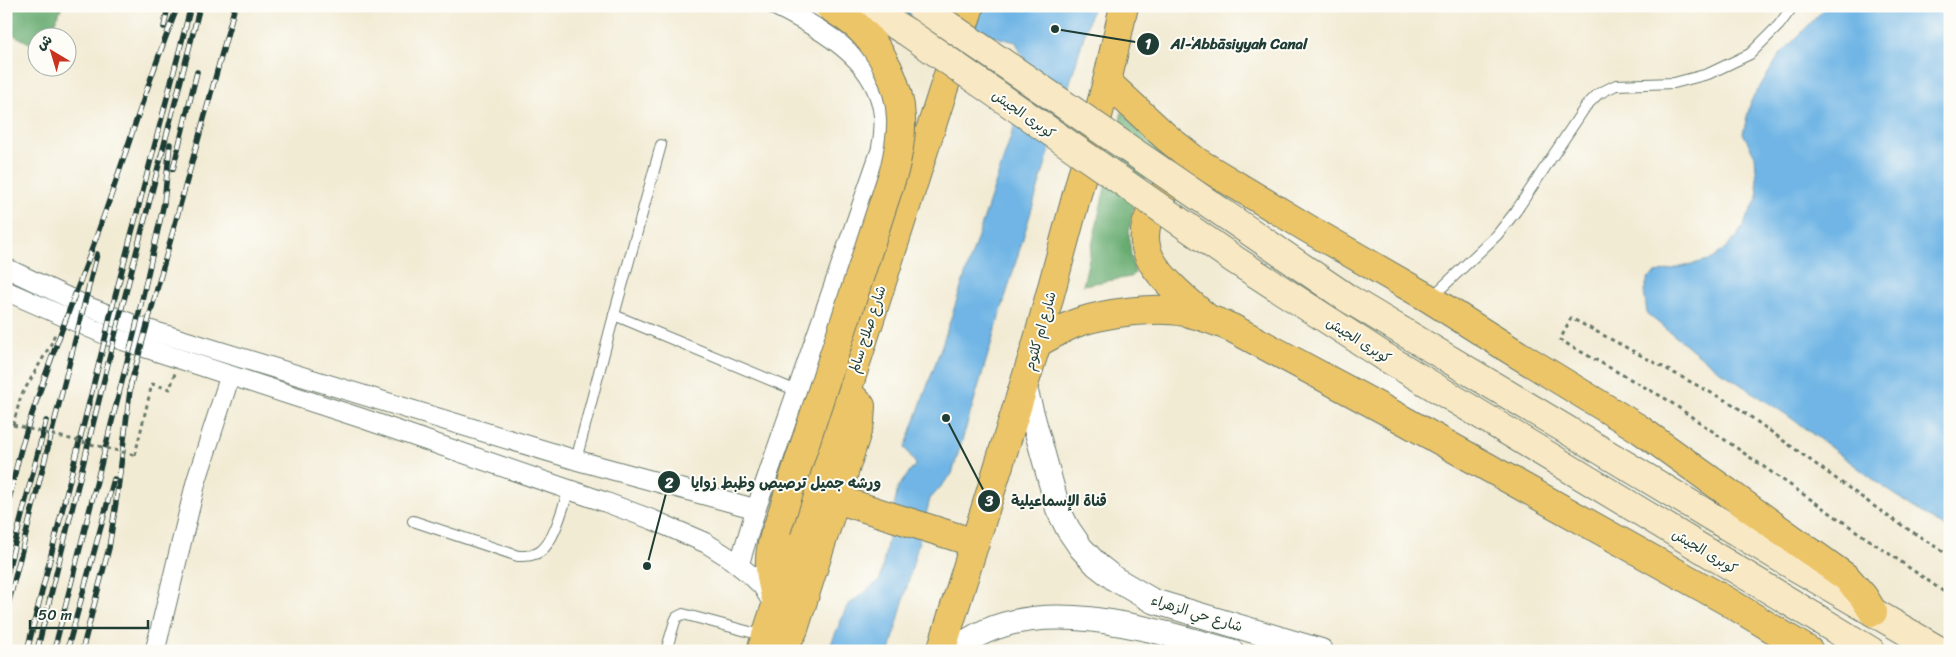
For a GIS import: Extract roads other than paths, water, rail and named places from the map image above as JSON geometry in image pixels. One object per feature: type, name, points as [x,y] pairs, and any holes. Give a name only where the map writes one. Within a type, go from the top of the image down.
[{"type":"highway","points":[[776,605],[769,566],[772,541],[894,171],[900,144],[901,117],[897,93],[883,59],[858,27],[829,6]]},
{"type":"highway","name":"شارع ام كلثوم","points":[[941,651],[1037,343],[1107,82],[1124,6]]},
{"type":"highway","name":"شارع صلاح سالم","points":[[764,644],[966,18]]},
{"type":"highway","points":[[1107,82],[1166,138],[1196,161],[1430,299],[1509,350],[1638,428],[1823,559],[1852,582],[1873,612]]},
{"type":"highway","points":[[1196,161],[1175,180],[1152,209],[1146,228],[1146,245],[1151,260],[1158,270],[1207,318]]},
{"type":"highway","points":[[1037,343],[1076,323],[1094,317],[1160,310],[1182,312],[1207,318],[1232,328],[1396,416],[1727,601],[1809,651]]},
{"type":"highway","points":[[764,644],[784,639],[792,633],[846,502],[862,417],[861,406],[847,391]]},
{"type":"highway","points":[[846,502],[975,543]]},
{"type":"main road","name":"كوبرى الجيش","points":[[863,6],[907,32],[1235,260],[1385,357],[1871,651]]},
{"type":"main road","points":[[920,6],[1347,298],[1940,651]]},
{"type":"street","points":[[739,565],[756,509],[881,150],[885,122],[879,94],[866,71],[853,54],[810,22],[776,6]]},
{"type":"street","points":[[885,122],[902,123],[918,118],[932,108],[941,93]]},
{"type":"street","points":[[6,268],[84,305],[136,326],[576,460],[756,509]]},
{"type":"street","points":[[6,291],[106,335],[569,490],[684,533],[717,550],[739,565],[763,588],[776,605]]},
{"type":"street","points":[[155,651],[196,482],[230,376]]},
{"type":"street","points":[[304,400],[310,380]]},
{"type":"street","name":"شارع حي الزهراء","points":[[1024,385],[1058,509],[1068,529],[1081,548],[1097,565],[1115,579],[1153,601],[1322,651]]},
{"type":"street","points":[[569,490],[576,460]]},
{"type":"street","points":[[1145,629],[1153,601]]},
{"type":"street","name":"شارع حي الزهراء","points":[[954,651],[979,634],[1005,623],[1032,617],[1059,616],[1145,629],[1231,651]]},
{"type":"lane","points":[[1430,299],[1497,235],[1516,211],[1586,106],[1598,94],[1616,85],[1674,83],[1708,74],[1750,54],[1779,25],[1793,6]]},
{"type":"lane","points":[[576,460],[661,145]]},
{"type":"lane","points":[[614,315],[797,391]]},
{"type":"lane","points":[[413,522],[518,556],[529,556],[540,552],[548,544],[569,490]]},
{"type":"lane","points":[[666,651],[675,621],[677,617],[683,614],[764,644]]},
{"type":"water","points":[[872,6],[1093,6],[952,474],[930,499],[890,651],[828,651],[847,606],[880,580],[898,487],[916,464],[905,448],[942,345],[1019,112],[1030,73],[1016,42]]},
{"type":"water","points":[[1827,6],[1950,6],[1950,531],[1885,488],[1787,415],[1717,369],[1647,314],[1644,291],[1648,278],[1656,273],[1713,259],[1737,237],[1758,197],[1755,156],[1743,133],[1751,101],[1779,56]]},
{"type":"railway","points":[[164,27],[168,6]]},
{"type":"railway","points":[[6,513],[32,414],[178,6]]},
{"type":"railway","points":[[27,651],[110,316],[191,6]]},
{"type":"railway","points":[[37,651],[119,319],[200,6]]},
{"type":"railway","points":[[130,387],[235,6]]},
{"type":"railway","points":[[173,169],[197,72]]},
{"type":"railway","points":[[54,651],[136,326],[164,203],[170,144]]},
{"type":"railway","points":[[6,613],[97,254]]},
{"type":"railway","points":[[82,651],[109,548],[131,382]]},
{"type":"railway","points":[[6,578],[46,421]]},
{"type":"railway","points":[[67,651],[114,479]]},
{"type":"place","name":"Al-ʿAbbāsiyyah Canal","points":[[1055,29]]},
{"type":"place","name":"قناة الإسماعيلية","points":[[946,418]]},
{"type":"place","name":"ورشه جميل ترصيص وظبط زوايا","points":[[647,566]]}]
